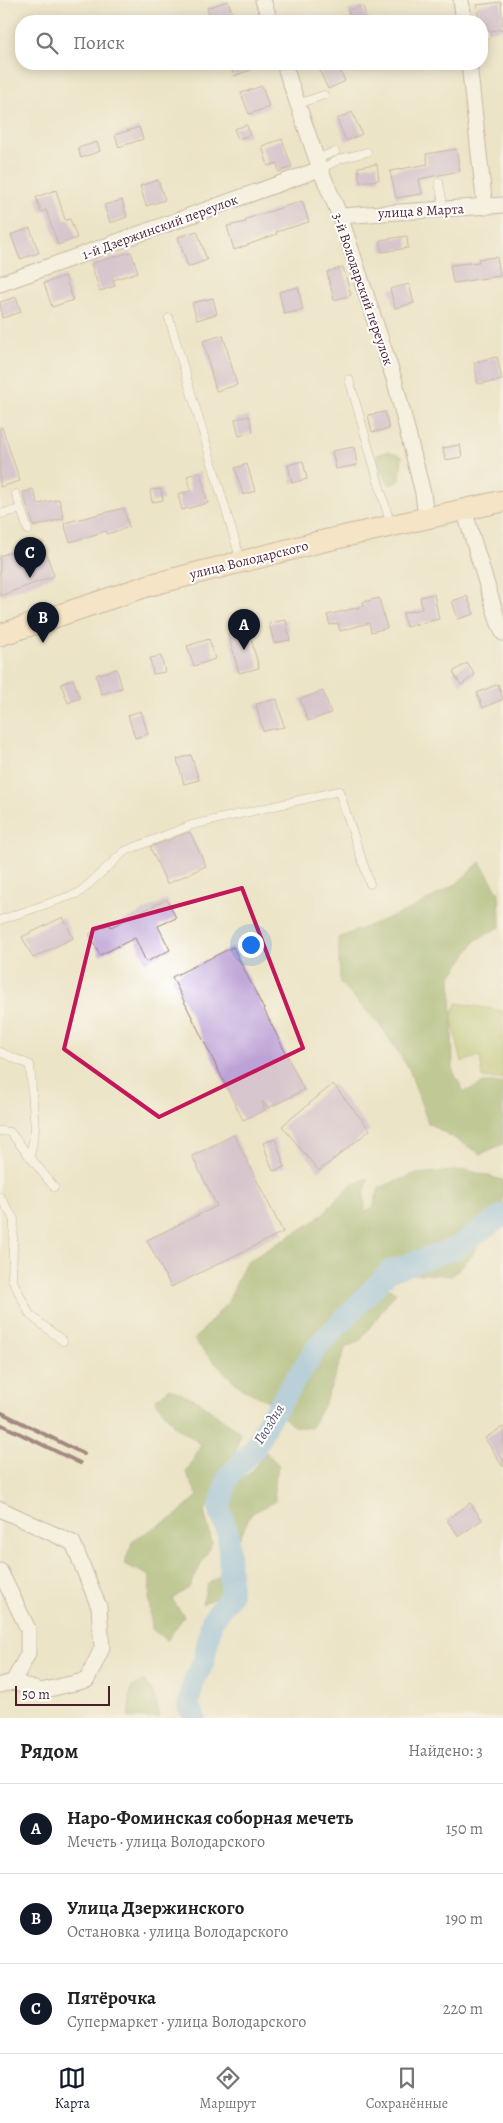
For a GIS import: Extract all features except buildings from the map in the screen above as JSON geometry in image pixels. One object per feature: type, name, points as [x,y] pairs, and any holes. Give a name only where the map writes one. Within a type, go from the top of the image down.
[{"type":"main road","name":"улица Володарского","points":[[0,635],[150,585],[391,526],[503,501]]},
{"type":"street","points":[[263,0],[268,15]]},
{"type":"street","points":[[461,0],[463,15]]},
{"type":"street","name":"3-й Володарский переулок","points":[[286,70],[318,164],[340,216],[395,382],[424,493],[426,518]]},
{"type":"street","points":[[470,70],[486,207]]},
{"type":"street","name":"1-й Дзержинский переулок","points":[[0,284],[318,164]]},
{"type":"street","name":"улица 8 Марта","points":[[340,216],[503,205]]},
{"type":"street","points":[[464,510],[503,633]]},
{"type":"street","points":[[0,1509],[73,1543],[99,1607],[102,1648],[87,1680],[41,1691],[6,1683],[28,1654],[28,1629],[0,1571]]},
{"type":"lane","points":[[298,104],[324,95]]},
{"type":"lane","points":[[318,164],[335,152]]},
{"type":"lane","points":[[318,164],[368,152]]},
{"type":"lane","points":[[439,182],[444,210]]},
{"type":"lane","points":[[169,318],[241,562]]},
{"type":"lane","points":[[348,379],[391,526]]},
{"type":"lane","points":[[16,494],[28,530]]},
{"type":"lane","points":[[0,514],[21,509]]},
{"type":"lane","points":[[0,920],[78,893],[125,851],[142,844],[192,826],[339,791],[370,884]]},
{"type":"lane","points":[[0,1052],[30,1065],[35,1129],[30,1157]]},
{"type":"lane","points":[[0,1131],[10,1132],[54,1187]]},
{"type":"lane","points":[[0,1197],[14,1219],[12,1279],[30,1315],[63,1341]]},
{"type":"highlighted area","points":[[242,888],[303,1048],[159,1117],[64,1049],[93,929]]},
{"type":"green space","points":[[388,451],[402,456],[400,480],[390,485],[381,472],[377,455]]},
{"type":"green space","points":[[480,862],[499,893],[500,927],[476,940],[451,977],[453,1071],[464,1092],[484,1083],[503,1083],[503,1144],[481,1154],[428,1123],[409,1069],[380,1025],[340,983],[338,938],[411,909],[456,884]]},
{"type":"green space","points":[[457,1003],[503,1011],[503,1079],[483,1078],[480,1056],[462,1062],[451,1017]]},
{"type":"green space","points":[[467,1170],[503,1180],[503,1224],[484,1233],[472,1256],[452,1276],[412,1274],[383,1279],[373,1283],[268,1401],[242,1389],[194,1340],[228,1302],[245,1263],[316,1220],[351,1185],[368,1178],[364,1195],[365,1211],[373,1208],[379,1188],[414,1174]]},
{"type":"green space","points":[[384,1287],[396,1292],[359,1342],[346,1347],[325,1402],[311,1428],[293,1426],[282,1416],[316,1364],[354,1315]]},
{"type":"green space","points":[[170,1388],[199,1401],[240,1432],[235,1454],[227,1474],[217,1493],[204,1511],[212,1543],[189,1588],[172,1599],[184,1616],[167,1641],[152,1629],[149,1601],[150,1576],[124,1564],[133,1540],[174,1517],[198,1496],[186,1473],[201,1444],[174,1426],[155,1400]]},
{"type":"green space","points":[[266,1452],[279,1465],[274,1483],[275,1501],[251,1514],[239,1539],[227,1521],[227,1488],[250,1473]]},
{"type":"green space","points":[[220,1575],[224,1583],[219,1596],[202,1604],[207,1585]]},
{"type":"green space","points":[[144,1680],[155,1697],[159,1718],[128,1718],[131,1688]]},
{"type":"waterway","name":"Гвоздня","points":[[195,1718],[188,1706],[194,1681],[204,1661],[212,1620],[231,1595],[228,1533],[219,1509],[228,1477],[255,1448],[267,1423],[317,1347],[390,1271],[456,1248],[503,1215]]},
{"type":"railway","points":[[0,1412],[84,1454]]},
{"type":"railway","points":[[0,1424],[80,1463]]},
{"type":"place","name":"Пятёрочка","points":[[30,578]]},
{"type":"place","name":"Улица Дзержинского","points":[[43,643]]},
{"type":"place","name":"Наро-Фоминская соборная мечеть","points":[[244,650]]}]
